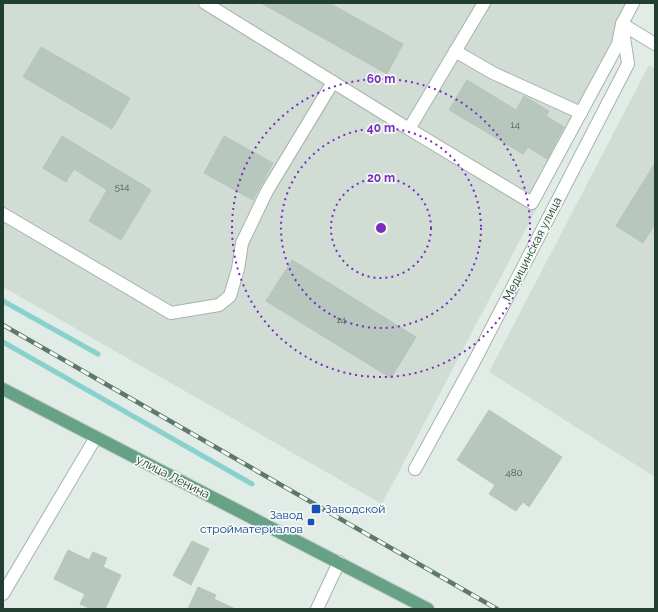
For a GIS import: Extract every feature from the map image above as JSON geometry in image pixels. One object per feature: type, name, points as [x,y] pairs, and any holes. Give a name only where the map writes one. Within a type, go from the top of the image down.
[{"type":"main road","name":"улица Ленина","points":[[3,389],[428,609]]},
{"type":"street","points":[[205,3],[532,203],[618,44],[622,24],[633,3]]},
{"type":"street","points":[[409,129],[484,3]]},
{"type":"street","points":[[622,24],[655,44]]},
{"type":"street","name":"Медицинская улица","points":[[415,469],[479,353],[628,64],[622,24]]},
{"type":"street","points":[[455,51],[493,73],[581,113]]},
{"type":"street","points":[[3,214],[171,313],[219,305],[230,296],[238,269],[242,243],[267,191],[333,82]]},
{"type":"street","points":[[3,594],[96,437]]},
{"type":"street","points":[[317,609],[339,562]]},
{"type":"shaded area","points":[[3,3],[625,3],[629,32],[382,504],[3,287]]},
{"type":"shaded area","points":[[649,65],[655,69],[655,477],[489,372]]},
{"type":"building","points":[[261,3],[329,3],[403,44],[387,74]]},
{"type":"building","points":[[41,47],[130,98],[112,129],[23,77]]},
{"type":"building","points":[[467,80],[516,110],[524,96],[549,111],[546,116],[564,127],[547,159],[528,147],[523,154],[449,110]]},
{"type":"building","points":[[62,136],[151,190],[121,240],[89,221],[107,190],[74,169],[66,182],[43,168]]},
{"type":"building","points":[[224,136],[273,163],[253,200],[204,173]]},
{"type":"building","points":[[655,163],[655,224],[643,243],[616,226]]},
{"type":"building","points":[[292,260],[416,337],[391,378],[266,301]]},
{"type":"building","points":[[489,410],[562,457],[529,507],[523,502],[516,511],[489,494],[495,485],[457,460]]},
{"type":"building","points":[[192,541],[209,549],[191,585],[173,575]]},
{"type":"building","points":[[68,550],[89,560],[93,552],[107,558],[103,567],[121,575],[105,609],[91,609],[80,604],[85,594],[54,579]]},
{"type":"building","points":[[198,587],[216,595],[214,599],[235,609],[188,609]]},
{"type":"waterway","points":[[3,301],[98,354]]},
{"type":"waterway","points":[[3,342],[252,484]]},
{"type":"railway","points":[[3,325],[497,609]]},
{"type":"place","name":"Заводской","points":[[316,509]]},
{"type":"place","name":"Завод стройматериалов","points":[[311,522]]}]
